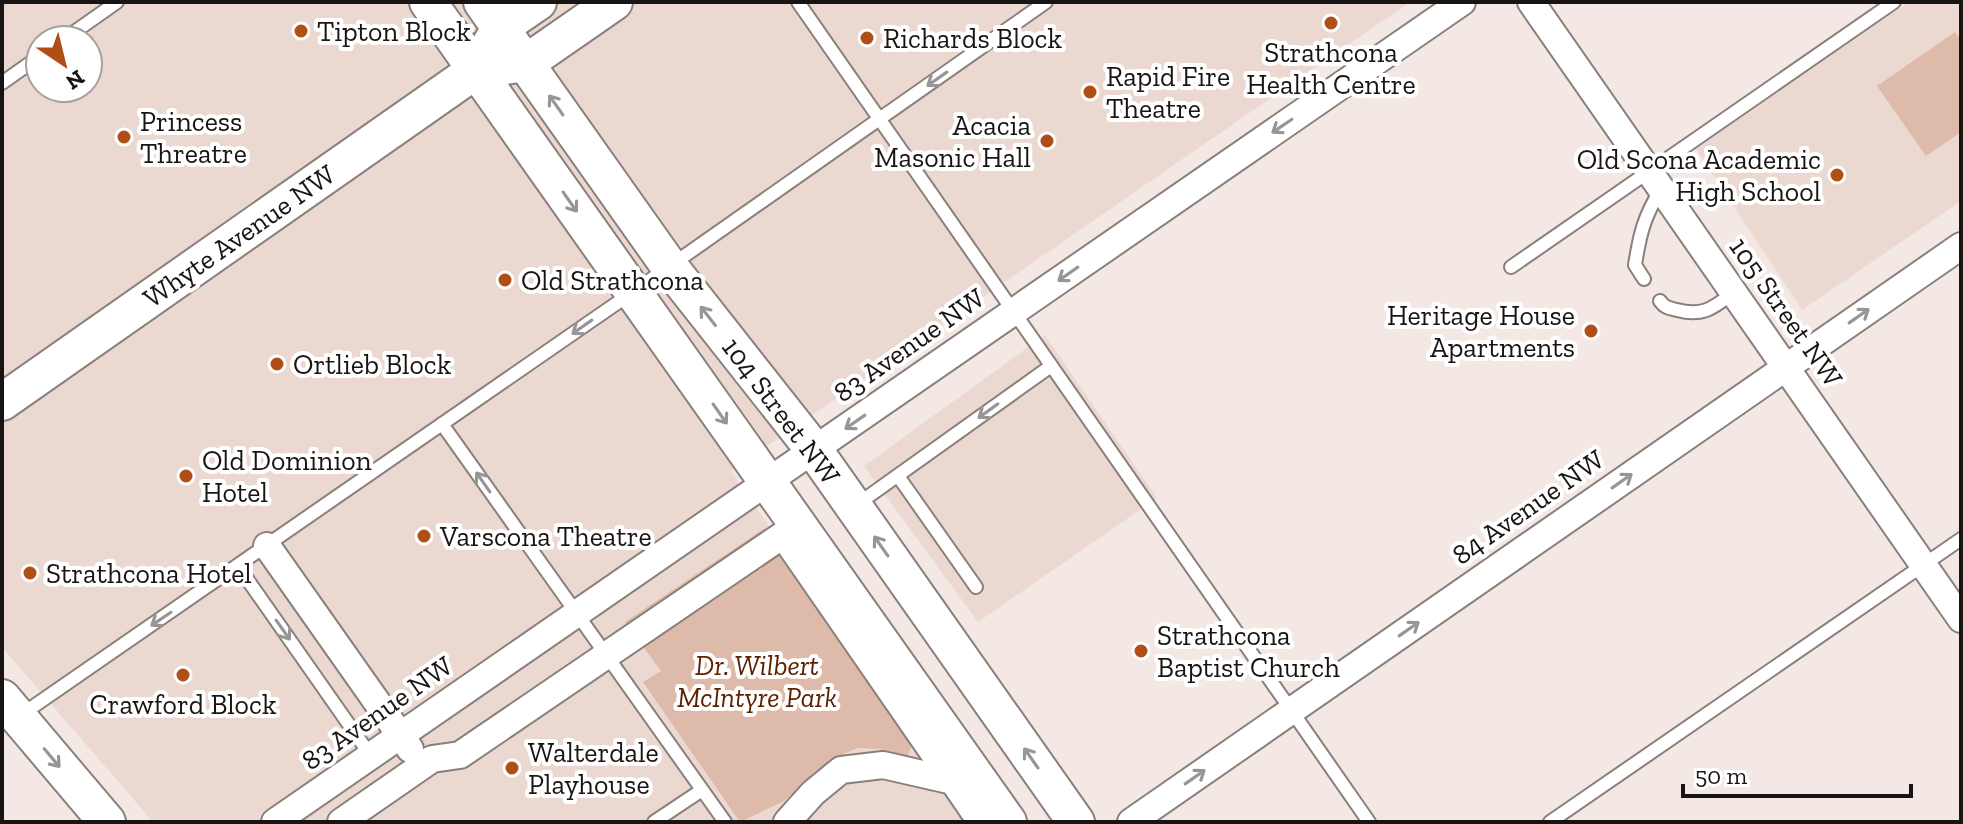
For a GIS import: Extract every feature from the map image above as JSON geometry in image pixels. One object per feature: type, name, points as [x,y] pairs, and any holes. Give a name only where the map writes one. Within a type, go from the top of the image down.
[{"type":"main road","name":"104 Street NW","points":[[428,2],[1008,822]]},
{"type":"main road","name":"Whyte Avenue NW","points":[[476,70],[491,15],[538,2]]},
{"type":"main road","name":"Whyte Avenue NW","points":[[2,402],[476,70],[526,63],[614,2]]},
{"type":"main road","name":"104 Street NW","points":[[491,15],[669,266],[814,450],[1076,822]]},
{"type":"main road","points":[[10,708],[107,822]]},
{"type":"street","name":"83 Avenue NW","points":[[275,822],[1462,2]]},
{"type":"street","name":"105 Street NW","points":[[1531,2],[1961,619]]},
{"type":"street","name":"84 Avenue NW","points":[[1131,822],[1961,246]]},
{"type":"street","points":[[341,822],[432,759],[460,755],[783,535],[981,822]]},
{"type":"street","points":[[267,546],[421,766]]},
{"type":"street","points":[[787,822],[813,793],[841,770],[883,765],[953,781]]},
{"type":"lane","points":[[86,24],[117,2]]},
{"type":"lane","points":[[798,2],[1369,822]]},
{"type":"lane","points":[[10,708],[238,566],[1046,2]]},
{"type":"lane","points":[[1511,267],[1655,180],[1894,2]]},
{"type":"lane","points":[[2,83],[24,67]]},
{"type":"lane","points":[[1644,279],[1635,265],[1640,233],[1655,180]]},
{"type":"lane","points":[[1660,301],[1663,306],[1693,315],[1714,307],[1733,293]]},
{"type":"lane","points":[[854,507],[1051,366]]},
{"type":"lane","points":[[442,424],[725,822]]},
{"type":"lane","points":[[898,476],[976,587]]},
{"type":"lane","points":[[1550,822],[1961,539]]},
{"type":"lane","points":[[238,566],[371,756]]},
{"type":"lane","points":[[654,822],[702,790]]},
{"type":"shaded area","name":"Old Strathcona","points":[[2,2],[1410,2],[731,471],[974,822],[153,822],[2,647]]},
{"type":"shaded area","name":"Old Scona Academic High School","points":[[1909,2],[1961,2],[1961,201],[1802,310],[1696,149]]},
{"type":"shaded area","points":[[1045,335],[1157,498],[978,622],[864,466]]},
{"type":"green space","points":[[1955,32],[1961,40],[1961,132],[1926,156],[1877,86]]},
{"type":"green space","name":"Dr. Wilbert McIntyre Park","points":[[765,528],[914,740],[906,759],[880,749],[858,748],[831,759],[784,801],[740,822],[643,682],[661,671],[625,622]]},
{"type":"place","name":"Strathcona Health Centre","points":[[1331,23]]},
{"type":"place","name":"Tipton Block","points":[[301,31]]},
{"type":"place","name":"Richards Block","points":[[867,38]]},
{"type":"place","name":"Rapid Fire Theatre","points":[[1090,92]]},
{"type":"place","name":"Princess Threatre","points":[[124,137]]},
{"type":"place","name":"Acacia Masonic Hall","points":[[1047,141]]},
{"type":"place","name":"Old Scona Academic High School","points":[[1837,175]]},
{"type":"place","name":"Old Strathcona","points":[[505,280]]},
{"type":"place","name":"Heritage House Apartments","points":[[1591,331]]},
{"type":"place","name":"Ortlieb Block","points":[[277,364]]},
{"type":"place","name":"Old Dominion Hotel","points":[[186,476]]},
{"type":"place","name":"Varscona Theatre","points":[[424,536]]},
{"type":"place","name":"Strathcona Hotel","points":[[30,573]]},
{"type":"place","name":"Strathcona Baptist Church","points":[[1141,651]]},
{"type":"place","name":"Crawford Block","points":[[183,675]]},
{"type":"place","name":"Walterdale Playhouse","points":[[512,768]]}]
